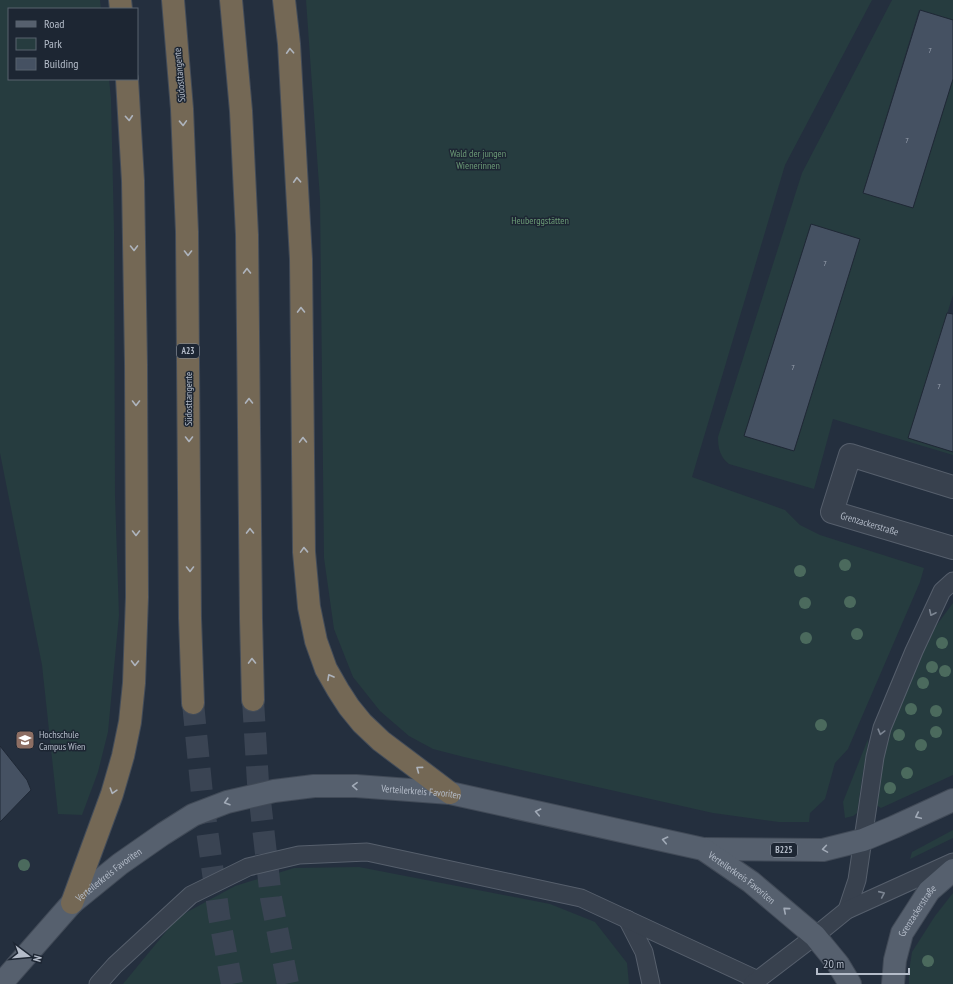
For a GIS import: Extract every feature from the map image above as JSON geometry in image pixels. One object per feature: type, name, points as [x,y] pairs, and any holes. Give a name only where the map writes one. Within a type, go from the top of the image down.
[{"type":"highway","name":"Südosttangente","points":[[173,0],[182,109],[187,232],[190,618],[193,703]]},
{"type":"highway","points":[[231,0],[241,111],[247,235],[253,700]]},
{"type":"highway","points":[[284,0],[289,44],[301,259],[304,552],[309,607],[316,641],[326,669],[349,707],[362,723],[381,741],[450,793]]},
{"type":"highway","points":[[72,903],[112,794],[123,756],[130,722],[134,683],[136,597],[136,356],[133,181],[127,80]]},
{"type":"main road","name":"Verteilerkreis Favoriten","points":[[1,984],[72,903],[120,864],[193,815],[227,802],[274,791],[314,786],[356,786],[450,793],[703,849],[751,882],[815,936],[838,964],[850,984]]},
{"type":"main road","name":"B225","points":[[703,849],[823,850],[863,840],[953,800]]},
{"type":"main road","name":"Grenzackerstraße","points":[[893,984],[895,960],[902,933],[930,891],[953,870]]},
{"type":"street","name":"Grenzackerstraße","points":[[953,487],[850,455],[832,512],[953,548]]},
{"type":"lane","points":[[847,910],[857,880],[875,757],[882,728],[914,651],[942,591],[953,581]]},
{"type":"lane","points":[[98,984],[115,965],[191,895],[248,868],[299,855],[366,852],[581,898],[755,982]]},
{"type":"lane","name":"Grenzackerstraße","points":[[755,982],[847,910],[953,862]]},
{"type":"lane","points":[[627,920],[644,952],[651,984]]},
{"type":"green space","points":[[0,0],[100,0],[101,8],[8,8],[8,80],[109,80],[111,99],[114,230],[115,496],[119,615],[108,732],[98,772],[82,815],[58,814],[42,665],[0,453]]},
{"type":"green space","name":"Heuberggstätten","points":[[306,0],[872,0],[785,165],[692,477],[785,510],[800,525],[820,535],[924,568],[920,582],[848,749],[835,763],[825,799],[810,813],[809,822],[779,822],[713,813],[433,749],[409,736],[380,711],[353,677],[334,629],[324,558],[320,199]]},
{"type":"green space","points":[[892,0],[953,0],[953,20],[919,10],[863,192],[913,208],[953,79],[953,295],[908,438],[953,452],[953,455],[833,419],[814,489],[729,464],[722,455],[718,445],[718,437],[802,173]],"holes":[[[811,224],[860,239],[793,451],[744,436]]]},
{"type":"green space","points":[[953,603],[953,775],[881,808],[876,805],[885,751],[895,714],[936,626]]},
{"type":"green space","points":[[868,739],[857,813],[853,816],[845,818],[843,802]]},
{"type":"green space","points":[[953,830],[953,838],[910,859],[912,852]]},
{"type":"green space","points":[[359,867],[550,904],[595,922],[627,963],[629,984],[123,984],[178,917],[235,886],[294,868]]},
{"type":"green space","points":[[953,893],[953,984],[909,984],[909,971],[912,952],[935,916]]},
{"type":"building","points":[[920,10],[953,20],[953,79],[913,208],[863,193]]},
{"type":"building","points":[[811,224],[860,239],[794,451],[744,436]]},
{"type":"building","points":[[947,313],[953,314],[953,452],[908,438]]},
{"type":"building","points":[[0,746],[27,780],[31,790],[0,822]]},
{"type":"tunnel","points":[[253,700],[258,783],[271,898],[288,984]]},
{"type":"tunnel","points":[[193,703],[202,794],[219,916],[232,984]]},
{"type":"place","name":"Hochschule Campus Wien","points":[[25,740]]},
{"type":"park label","name":"Wald der jungen Wienerinnen","points":[[478,158]]}]
